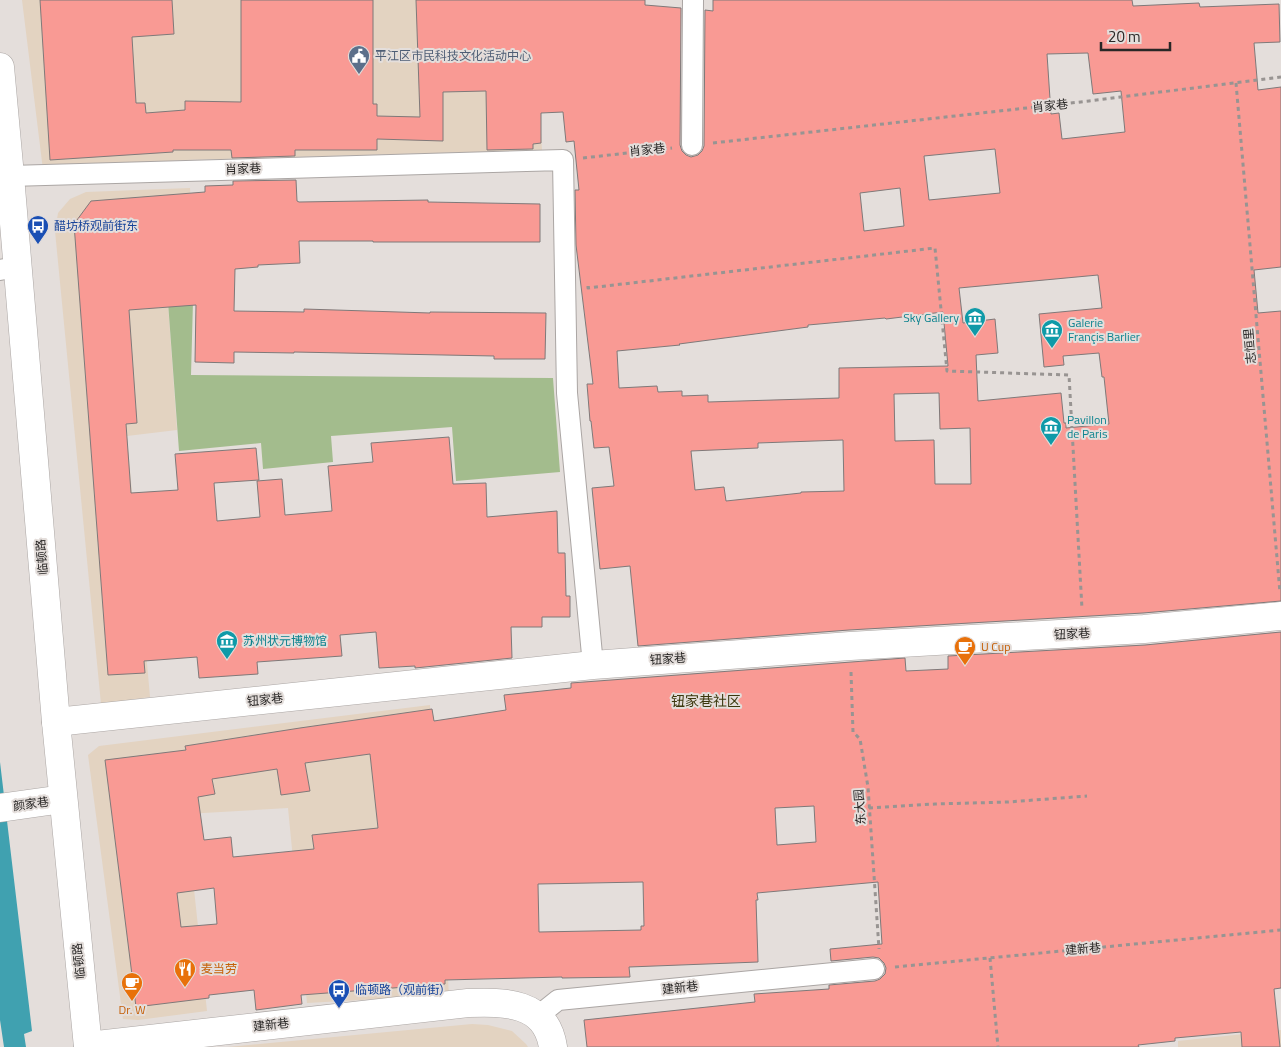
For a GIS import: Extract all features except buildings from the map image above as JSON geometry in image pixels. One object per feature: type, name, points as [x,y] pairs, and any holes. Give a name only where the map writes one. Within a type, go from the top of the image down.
[{"type":"main road","name":"临顿路","points":[[0,68],[10,176],[9,269],[88,1046]]},
{"type":"main road","name":"钮家巷","points":[[56,722],[594,665],[850,646],[1144,629],[1281,607]]},
{"type":"main road","name":"颜家巷","points":[[6,807],[63,799]]},
{"type":"main road","name":"建新巷","points":[[88,1046],[468,1003],[506,1004],[523,1008],[538,1016]]},
{"type":"main road","points":[[538,1016],[548,1030],[553,1047]]},
{"type":"street","points":[[692,145],[693,0]]},
{"type":"street","points":[[563,160],[567,393],[594,665]]},
{"type":"street","name":"肖家巷","points":[[10,176],[563,160]]},
{"type":"street","name":"建新巷","points":[[538,1016],[558,1000],[874,969]]},
{"type":"path","name":"肖家巷","points":[[563,160],[1089,101],[1281,77]]},
{"type":"path","name":"志恒里","points":[[1236,83],[1281,607]]},
{"type":"path","points":[[588,278],[588,288],[935,248],[947,371],[1069,375],[1084,633]]},
{"type":"path","name":"东大园","points":[[850,646],[853,732],[860,739],[868,787],[879,952],[874,969]]},
{"type":"path","points":[[869,808],[1008,802],[1086,796]]},
{"type":"path","name":"建新巷","points":[[874,969],[1281,930]]},
{"type":"path","points":[[990,958],[998,1047]]},
{"type":"shaded area","name":"平江区市民科技文化活动中心","points":[[22,0],[533,0],[542,150],[185,160],[43,170]]},
{"type":"shaded area","points":[[190,188],[194,276],[168,303],[177,430],[127,436],[150,697],[101,704],[55,231],[58,213],[70,199],[86,192]]},
{"type":"shaded area","points":[[430,705],[449,995],[307,1003],[288,808],[186,814],[207,1011],[138,1020],[123,1019],[88,755],[99,746]]},
{"type":"shaded area","points":[[472,1024],[488,1025],[512,1031],[528,1047],[228,1047]]},
{"type":"shaded area","points":[[1281,1030],[1281,1047],[1178,1047],[1178,1041]]},
{"type":"green space","points":[[193,301],[191,375],[553,378],[560,472],[456,481],[452,427],[331,436],[333,462],[263,469],[261,443],[179,451],[168,302]]},
{"type":"water","points":[[0,762],[32,1031],[24,1034],[26,1047],[4,1047],[0,1020]]},
{"type":"place","name":"平江区市民科技文化活动中心","points":[[359,75]]},
{"type":"place","name":"醋坊桥观前街东","points":[[38,245]]},
{"type":"place","name":"Sky Gallery","points":[[975,337]]},
{"type":"place","name":"Galerie Françis Barlier","points":[[1052,349]]},
{"type":"place","name":"Pavillon de Paris","points":[[1051,446]]},
{"type":"place","name":"苏州状元博物馆","points":[[227,660]]},
{"type":"place","name":"U Cup","points":[[965,666]]},
{"type":"place","name":"麦当劳","points":[[185,988]]},
{"type":"place","name":"Dr. W","points":[[132,1002]]},
{"type":"place","name":"临顿路（观前街）","points":[[339,1009]]},
{"type":"district","name":"钮家巷社区","points":[[706,701]]}]
